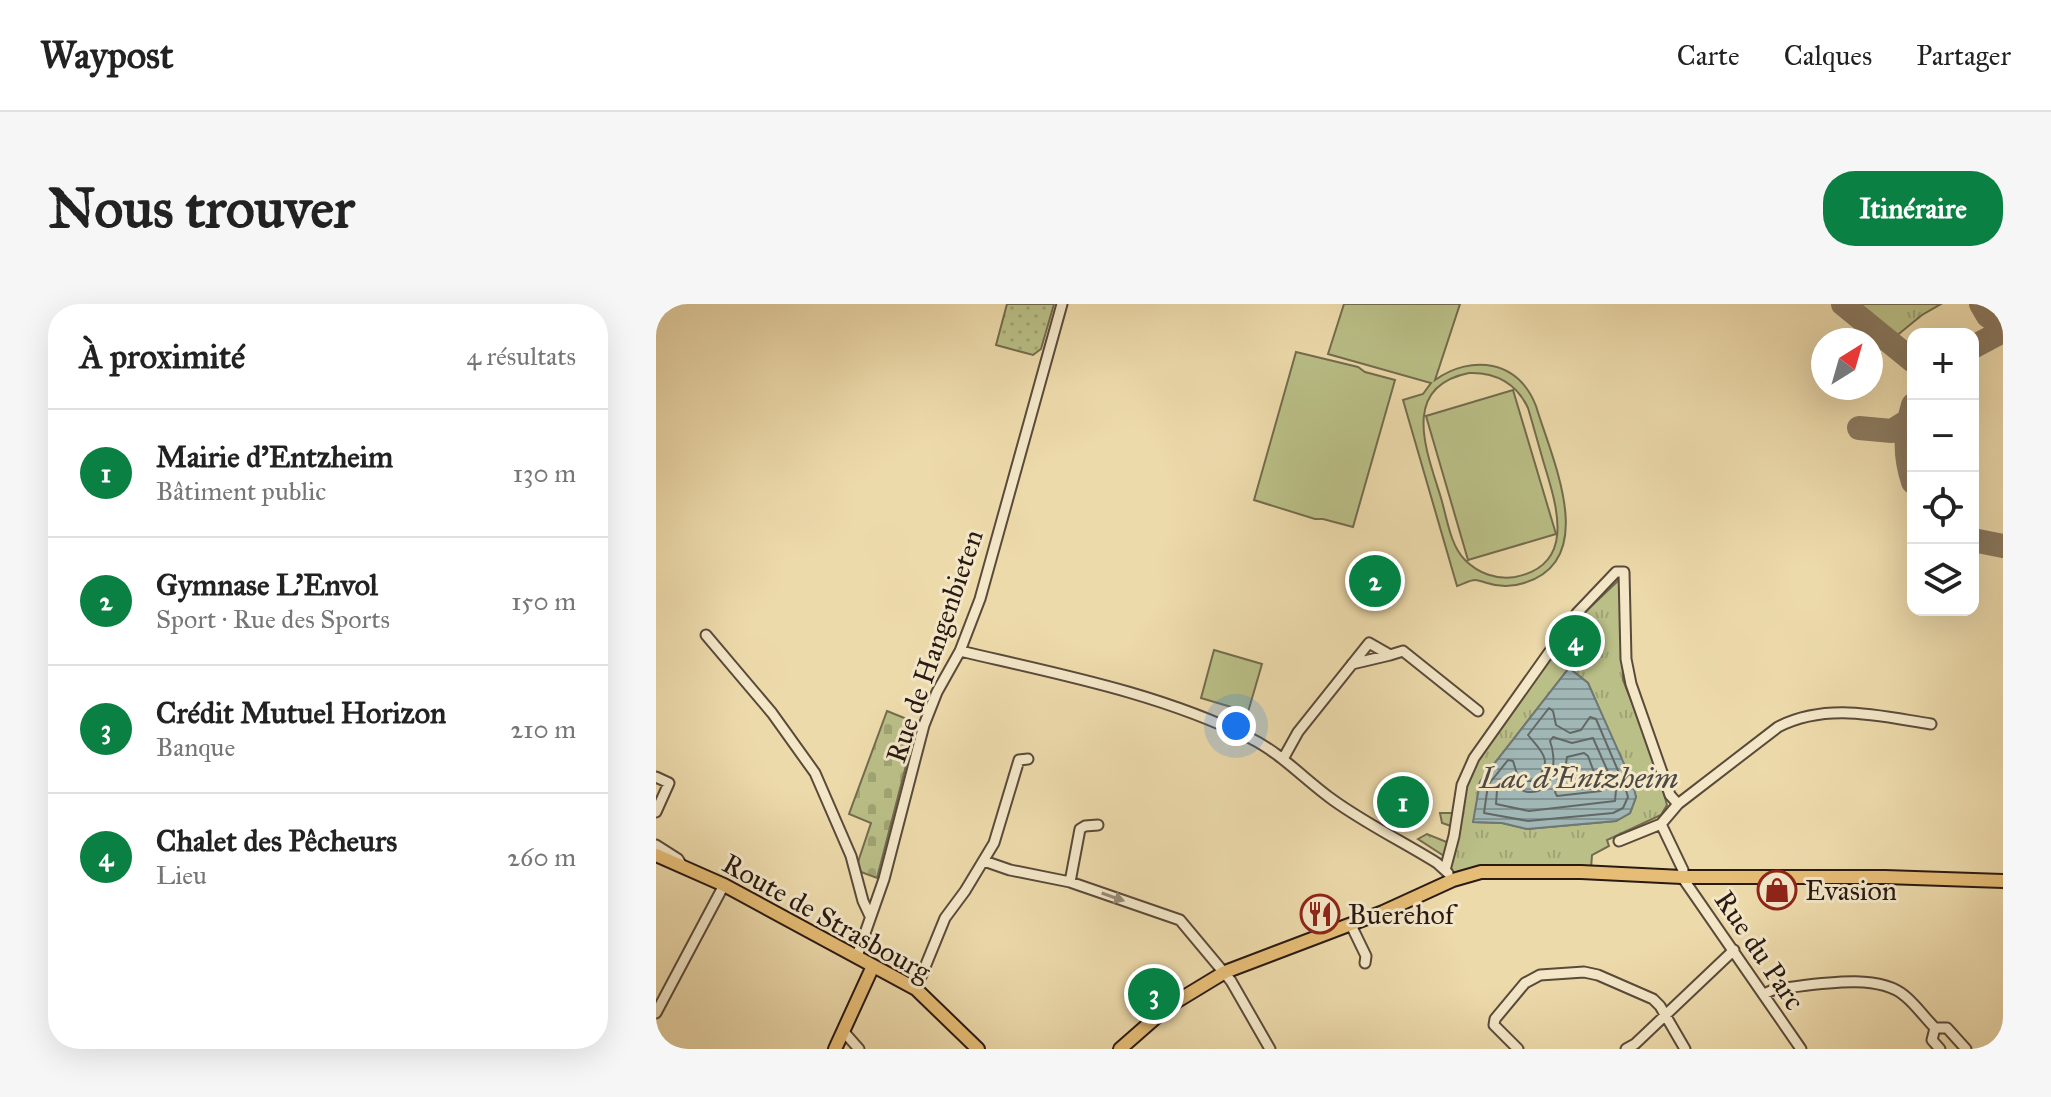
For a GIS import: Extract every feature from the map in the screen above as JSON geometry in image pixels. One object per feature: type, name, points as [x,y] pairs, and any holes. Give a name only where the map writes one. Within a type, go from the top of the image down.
[{"type":"main road","name":"Route de Strasbourg","points":[[656,855],[724,885],[916,989],[978,1049]]},
{"type":"main road","points":[[1120,1049],[1169,1006],[1225,972],[1351,925],[1449,875],[1527,871],[1682,877],[1885,877],[2003,881]]},
{"type":"main road","points":[[835,1049],[873,966]]},
{"type":"street","name":"Rue de Hangenbieten","points":[[857,956],[884,879],[924,725],[937,692],[960,651],[980,599],[1062,304]]},
{"type":"street","points":[[960,651],[1101,684],[1173,705],[1248,737],[1283,759],[1335,801],[1449,875],[1462,785],[1474,758],[1577,613],[1616,572],[1624,572],[1626,659],[1631,684],[1670,795],[1678,804]]},
{"type":"street","points":[[706,635],[772,713],[815,773],[851,856],[870,916]]},
{"type":"street","points":[[1283,759],[1298,732],[1369,643],[1390,655]]},
{"type":"street","points":[[1352,664],[1403,651],[1478,711]]},
{"type":"street","points":[[1619,841],[1661,824],[1678,804],[1778,727],[1795,718],[1828,711],[1931,724]]},
{"type":"street","points":[[916,989],[945,918],[994,843],[1019,760],[1028,759]]},
{"type":"street","points":[[656,777],[669,783],[656,812]]},
{"type":"street","name":"Rue du Parc","points":[[1661,824],[1683,870],[1682,877],[1801,1049]]},
{"type":"street","points":[[1070,882],[1080,829],[1098,825]]},
{"type":"street","name":"Route de Strasbourg","points":[[656,845],[678,859],[683,867]]},
{"type":"street","points":[[984,861],[1010,870],[1070,882],[1180,920],[1225,972],[1270,1049]]},
{"type":"street","points":[[656,1013],[724,885]]},
{"type":"street","points":[[1351,925],[1366,956],[1365,963]]},
{"type":"street","points":[[1626,1049],[1734,950]]},
{"type":"street","points":[[1518,1049],[1497,1030],[1495,1019],[1525,983],[1540,975],[1584,972],[1653,999],[1665,1013],[1685,1049]]},
{"type":"street","points":[[1764,994],[1775,989],[1866,982],[1888,987],[1904,994],[1935,1028],[1947,1028],[1966,1049]]},
{"type":"street","points":[[1935,1028],[1932,1040],[1940,1049]]},
{"type":"street","points":[[844,1032],[859,1049]]},
{"type":"green space","points":[[1007,304],[1054,304],[1041,349],[1033,355],[996,345]]},
{"type":"green space","points":[[1344,304],[1460,304],[1435,380],[1464,367],[1493,366],[1518,379],[1528,391],[1551,452],[1564,505],[1566,530],[1560,553],[1547,571],[1515,585],[1475,580],[1457,586],[1403,400],[1423,394],[1431,383],[1328,354]],"holes":[[[1469,373],[1497,377],[1512,386],[1528,408],[1554,499],[1557,516],[1554,547],[1547,560],[1534,570],[1515,577],[1482,572],[1460,554],[1450,531],[1425,442],[1426,407],[1433,392],[1447,381]]]},
{"type":"green space","points":[[1856,304],[1941,304],[1895,337]]},
{"type":"green space","points":[[1296,352],[1358,367],[1395,380],[1353,527],[1254,500]]},
{"type":"green space","points":[[1513,390],[1556,534],[1468,560],[1426,416]]},
{"type":"green space","points":[[1621,578],[1623,680],[1655,760],[1667,805],[1661,815],[1607,840],[1609,846],[1592,855],[1591,869],[1491,865],[1454,874],[1444,864],[1444,856],[1418,839],[1427,834],[1449,843],[1451,826],[1442,823],[1440,813],[1453,813],[1470,771],[1580,617]],"holes":[[[1569,668],[1588,683],[1636,797],[1630,813],[1616,821],[1527,829],[1502,823],[1474,822],[1480,782]]]},
{"type":"green space","points":[[1214,650],[1262,664],[1248,712],[1201,698]]},
{"type":"green space","points":[[887,711],[917,723],[877,878],[861,872],[858,862],[871,823],[849,814]]},
{"type":"water","name":"Lac d'Entzheim","points":[[1569,668],[1588,683],[1633,784],[1636,797],[1630,813],[1616,821],[1527,829],[1502,823],[1473,822],[1480,782]]},
{"type":"taxiway","points":[[1843,304],[1907,356]]},
{"type":"taxiway","points":[[1981,304],[1988,316],[2003,325]]},
{"type":"taxiway","points":[[1979,344],[2003,331]]},
{"type":"taxiway","points":[[1859,428],[1892,431],[1907,422]]},
{"type":"taxiway","points":[[1979,541],[2003,546]]},
{"type":"place","name":"Gymnase L'Envol","points":[[1375,581]]},
{"type":"place","name":"Chalet des Pêcheurs","points":[[1575,641]]},
{"type":"place","name":"Mairie d'Entzheim","points":[[1403,802]]},
{"type":"place","name":"Evasion","points":[[1777,890]]},
{"type":"place","name":"Buerehof","points":[[1320,914]]},
{"type":"place","name":"Crédit Mutuel Horizon","points":[[1154,994]]}]
